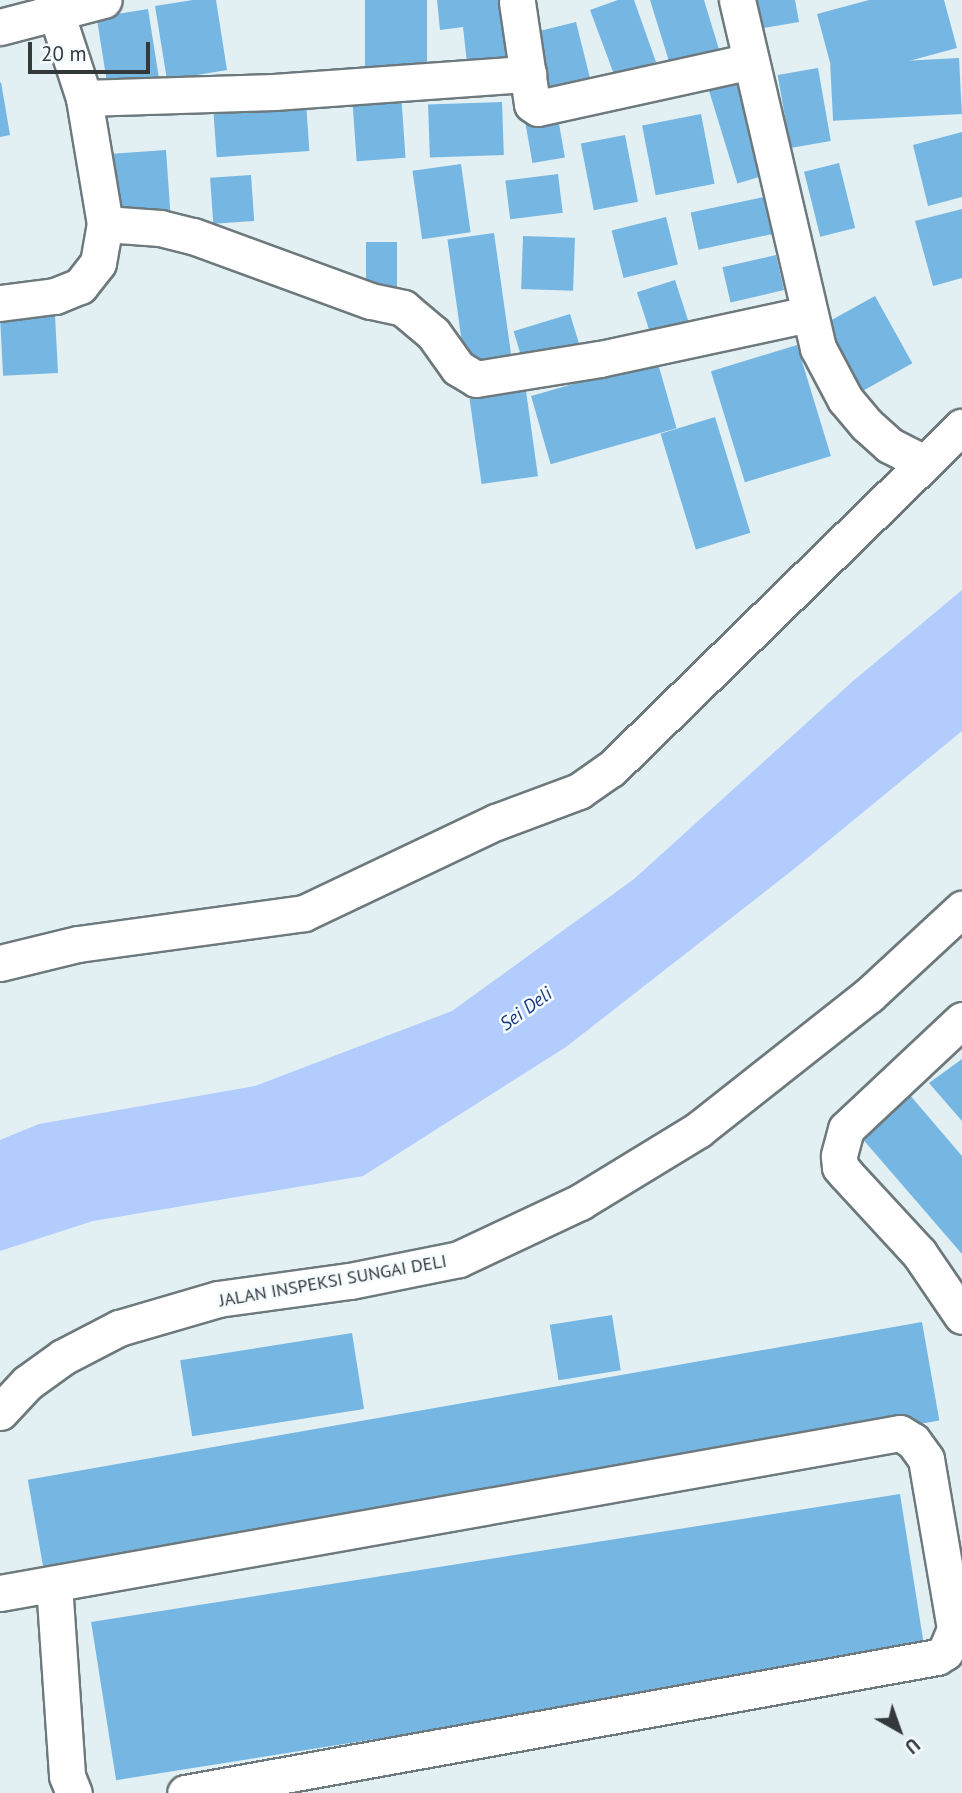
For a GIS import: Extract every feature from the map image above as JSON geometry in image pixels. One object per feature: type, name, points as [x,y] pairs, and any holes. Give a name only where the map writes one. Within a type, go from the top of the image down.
[{"type":"street","points":[[0,27],[55,7],[104,0]]},
{"type":"street","points":[[737,0],[818,348],[845,399],[867,425],[889,445],[923,462]]},
{"type":"street","points":[[517,2],[532,104],[542,108],[751,61]]},
{"type":"street","points":[[0,303],[55,296],[80,286],[98,263],[105,224],[84,99],[55,7]]},
{"type":"street","points":[[84,99],[274,92],[528,74]]},
{"type":"street","points":[[105,224],[160,228],[193,236],[371,301],[403,308],[433,333],[458,368],[476,379],[600,359],[809,314]]},
{"type":"street","points":[[0,963],[78,944],[304,913],[331,903],[394,869],[496,822],[579,791],[611,769],[923,462],[962,427]]},
{"type":"street","name":"JALAN INSPEKSI SUNGAI DELI","points":[[0,1412],[27,1383],[63,1357],[119,1328],[218,1299],[350,1281],[459,1259],[580,1202],[698,1130],[955,928]]},
{"type":"street","points":[[962,1020],[846,1129],[839,1156],[840,1167],[919,1253],[962,1317]]},
{"type":"street","points":[[0,1593],[900,1433],[913,1441],[926,1459],[955,1629],[954,1639],[945,1652],[937,1657],[185,1793]]},
{"type":"street","points":[[54,1584],[67,1776],[74,1793]]},
{"type":"water","name":"Sei Deli","points":[[962,590],[962,731],[794,869],[566,1047],[363,1176],[93,1221],[0,1251],[0,1140],[39,1124],[255,1086],[452,1011],[634,879],[853,681]]},
{"type":"building","points":[[193,0],[216,0],[227,70],[167,80],[155,6]]},
{"type":"building","points":[[365,0],[427,0],[427,77],[365,77]]},
{"type":"building","points":[[437,0],[507,0],[513,58],[467,63],[463,27],[440,30]]},
{"type":"building","points":[[618,0],[634,0],[656,62],[615,77],[590,10]]},
{"type":"building","points":[[650,0],[704,0],[721,56],[672,71]]},
{"type":"building","points":[[752,0],[795,0],[799,22],[757,29]]},
{"type":"building","points":[[869,0],[944,0],[957,48],[835,81],[817,14]]},
{"type":"building","points":[[148,9],[159,81],[108,89],[97,17]]},
{"type":"building","points":[[576,22],[591,84],[544,96],[528,34]]},
{"type":"building","points":[[959,58],[962,114],[833,121],[830,65]]},
{"type":"building","points":[[818,68],[831,141],[790,148],[778,75]]},
{"type":"building","points":[[741,79],[770,174],[737,184],[708,89]]},
{"type":"building","points":[[0,83],[10,135],[0,137]]},
{"type":"building","points":[[401,93],[406,158],[357,161],[352,96]]},
{"type":"building","points":[[306,102],[309,151],[217,157],[213,108]]},
{"type":"building","points":[[502,102],[504,155],[430,158],[428,105]]},
{"type":"building","points":[[701,114],[715,184],[656,195],[642,125]]},
{"type":"building","points":[[558,118],[565,157],[532,163],[526,124]]},
{"type":"building","points":[[962,132],[962,197],[928,206],[913,145]]},
{"type":"building","points":[[625,135],[638,202],[594,210],[581,144]]},
{"type":"building","points":[[166,150],[171,215],[114,219],[109,154]]},
{"type":"building","points":[[839,163],[855,228],[820,237],[804,172]]},
{"type":"building","points":[[461,164],[471,232],[422,239],[412,171]]},
{"type":"building","points":[[558,174],[563,213],[510,219],[505,180]]},
{"type":"building","points":[[251,175],[254,221],[213,224],[210,178]]},
{"type":"building","points":[[764,197],[772,234],[699,250],[691,213]]},
{"type":"building","points":[[962,209],[962,278],[933,286],[915,221]]},
{"type":"building","points":[[666,217],[678,265],[624,278],[612,231]]},
{"type":"building","points":[[494,233],[512,360],[465,366],[447,240]]},
{"type":"building","points":[[523,236],[575,238],[573,291],[521,289]]},
{"type":"building","points":[[366,242],[397,242],[397,290],[366,290]]},
{"type":"building","points":[[776,255],[784,290],[731,302],[722,267]]},
{"type":"building","points":[[675,280],[688,321],[650,333],[637,292]]},
{"type":"building","points":[[875,296],[912,363],[859,393],[822,326]]},
{"type":"building","points":[[570,314],[582,353],[526,370],[514,331]]},
{"type":"building","points":[[55,315],[58,373],[3,376],[0,318]]},
{"type":"building","points":[[797,345],[831,456],[745,482],[711,371]]},
{"type":"building","points":[[657,360],[677,428],[551,464],[531,396]]},
{"type":"building","points":[[526,391],[538,476],[482,484],[470,399]]},
{"type":"building","points":[[715,417],[750,533],[696,549],[660,434]]},
{"type":"building","points":[[962,1059],[962,1121],[929,1083]]},
{"type":"building","points":[[909,1094],[962,1156],[962,1254],[860,1136]]},
{"type":"building","points":[[612,1315],[621,1370],[559,1380],[550,1325]]},
{"type":"building","points":[[922,1322],[939,1420],[45,1578],[28,1480]]},
{"type":"building","points":[[352,1333],[364,1409],[192,1436],[180,1360]]},
{"type":"building","points":[[900,1494],[925,1652],[116,1780],[91,1622]]}]
